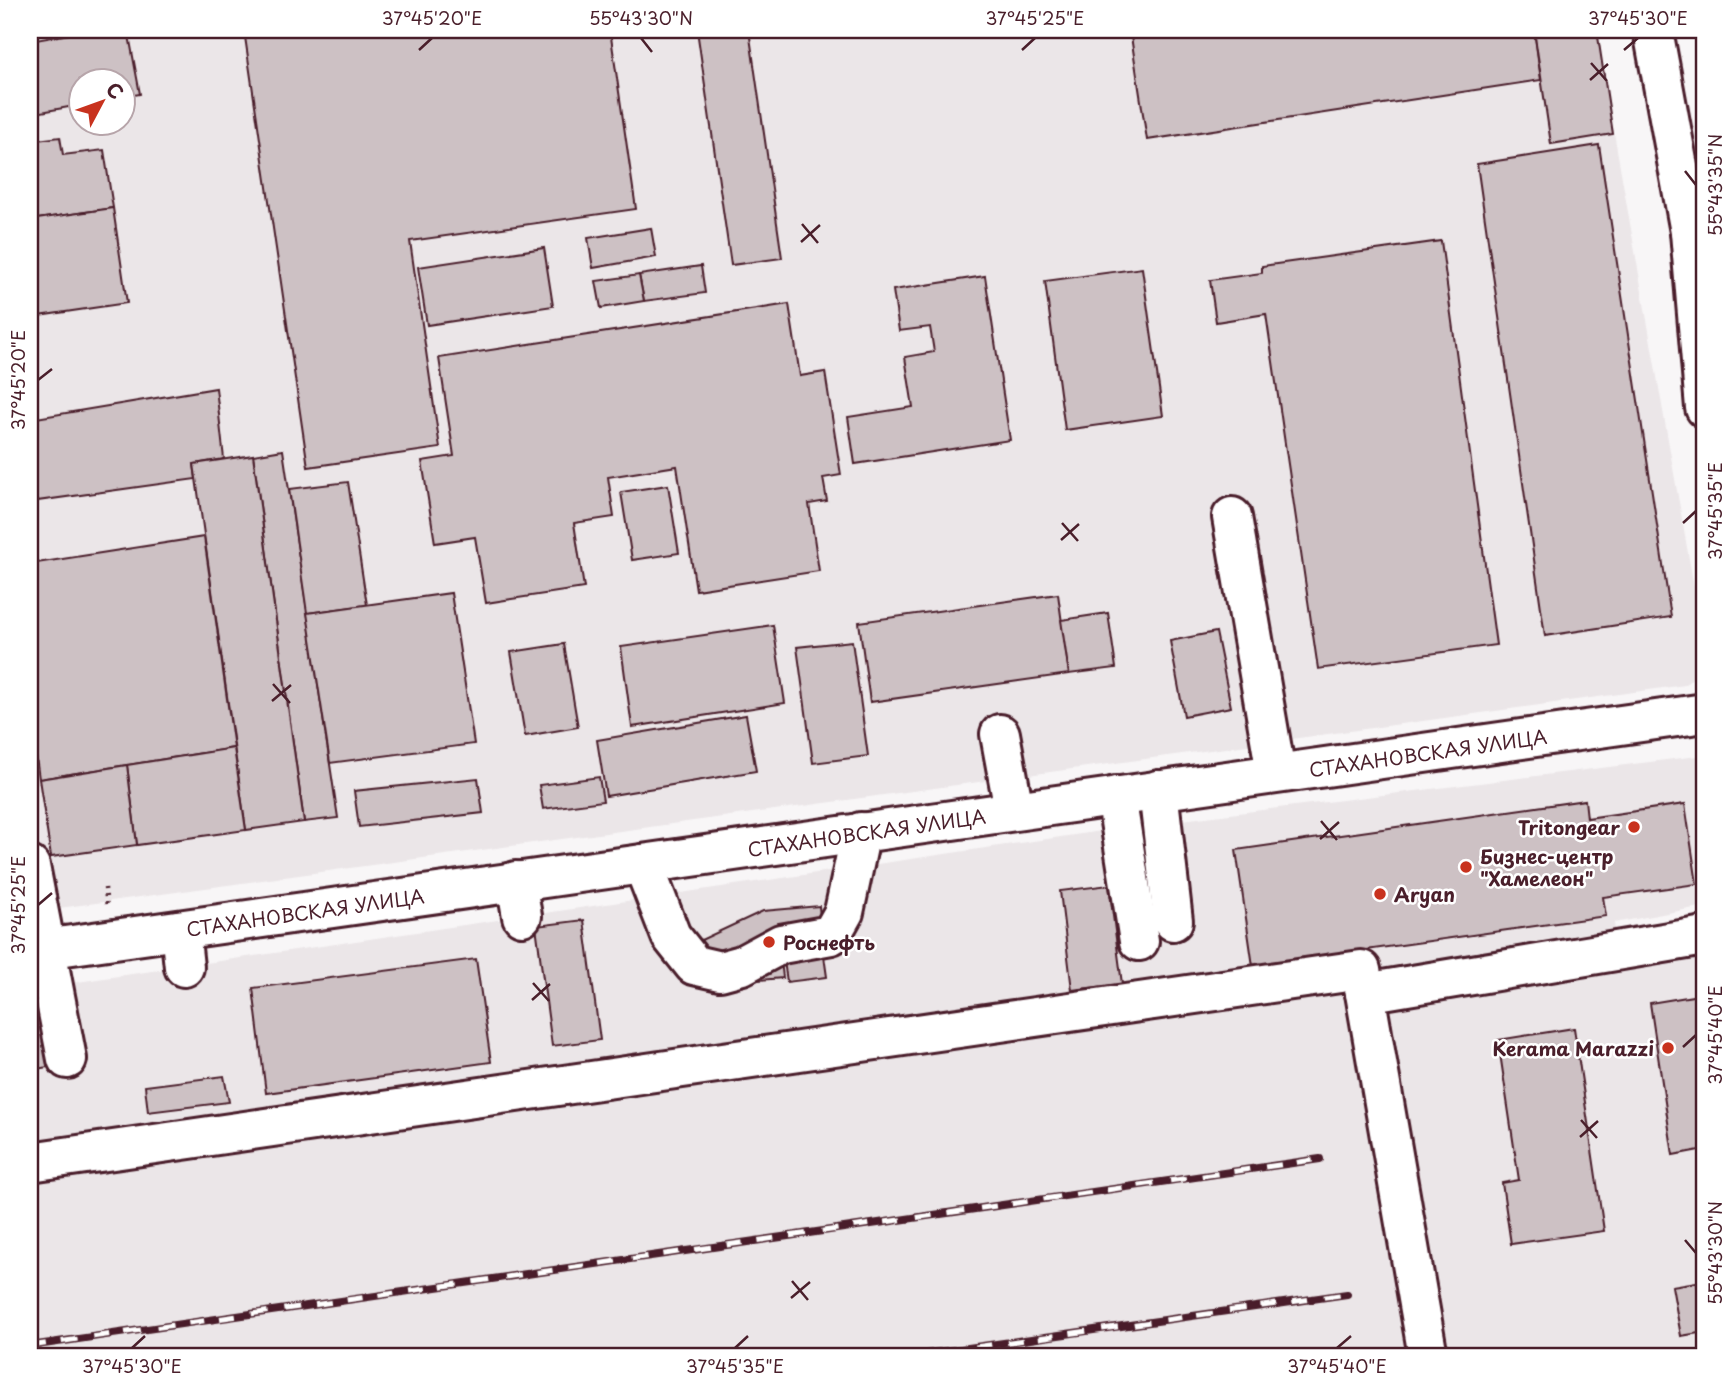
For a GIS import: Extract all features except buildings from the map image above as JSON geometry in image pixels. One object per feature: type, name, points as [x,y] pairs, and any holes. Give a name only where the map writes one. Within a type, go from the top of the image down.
[{"type":"street","points":[[1653,30],[1698,244],[1705,408]]},
{"type":"street","points":[[1232,517],[1276,773]]},
{"type":"street","name":"СТАХАНОВСКАЯ УЛИЦА","points":[[38,950],[182,948],[519,899],[643,864],[1705,713]]},
{"type":"street","points":[[1000,734],[1014,810]]},
{"type":"street","points":[[1158,790],[1173,921]]},
{"type":"street","points":[[1116,796],[1139,941]]},
{"type":"street","points":[[643,864],[671,936],[694,965],[720,971],[742,965],[781,944],[831,935],[844,912],[861,832]]},
{"type":"street","points":[[30,866],[38,950],[67,1059]]},
{"type":"street","points":[[1365,993],[1705,936]]},
{"type":"street","points":[[30,1161],[1362,970],[1428,1356]]},
{"type":"shaded area","points":[[30,30],[1596,30],[1698,610],[1705,666],[1685,685],[30,912]]},
{"type":"shaded area","points":[[1698,756],[1705,799],[1705,906],[1614,923],[1617,950],[1705,951],[1705,1356],[30,1356],[30,989],[1142,825]]},
{"type":"railway","points":[[30,1346],[1320,1159]]},
{"type":"railway","points":[[912,1356],[1347,1294]]},
{"type":"place","name":"Tritongear","points":[[1634,827]]},
{"type":"place","name":"Бизнес-центр \"Хамелеон\"","points":[[1466,867]]},
{"type":"place","name":"Aryan","points":[[1380,894]]},
{"type":"place","name":"Роснефть","points":[[769,942]]},
{"type":"place","name":"Kerama Marazzi","points":[[1668,1048]]}]
